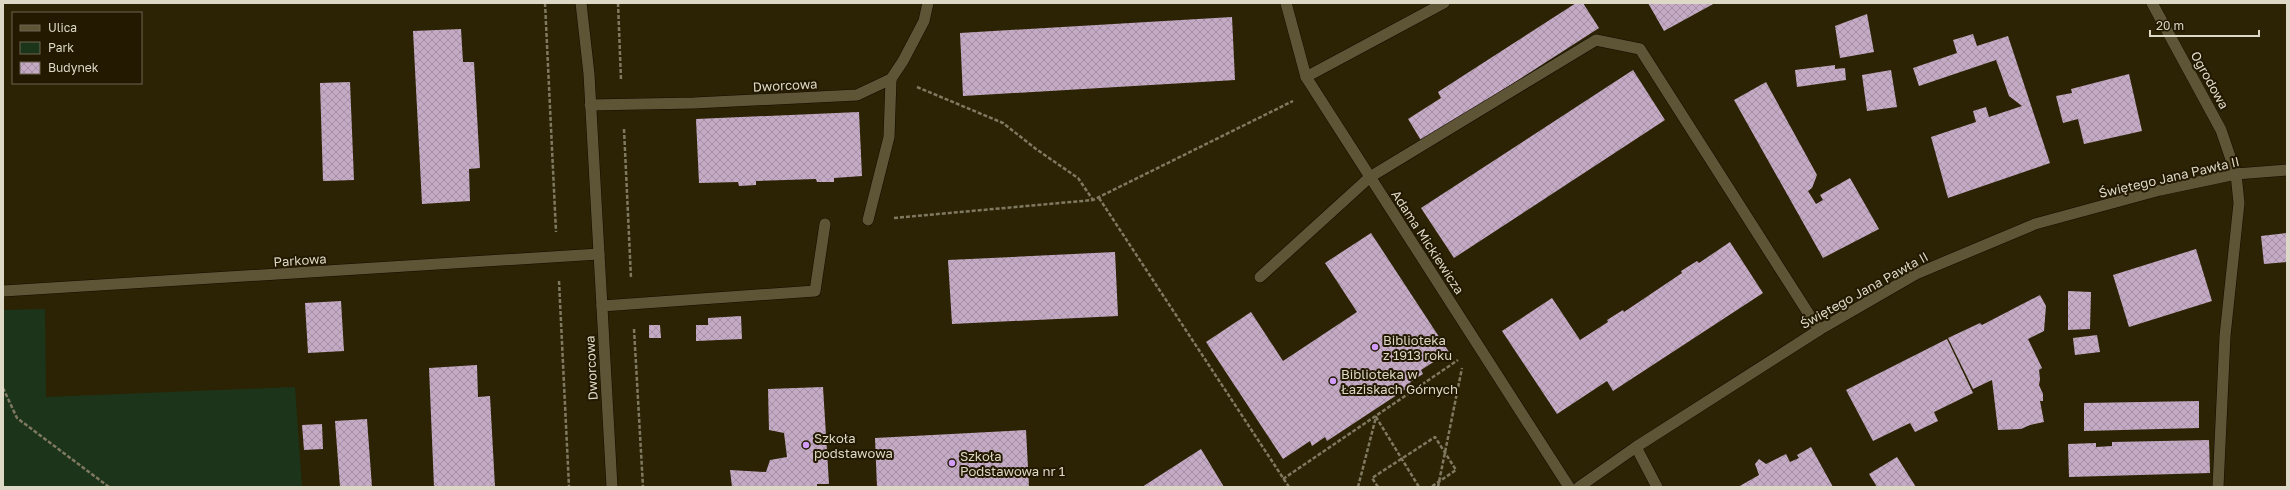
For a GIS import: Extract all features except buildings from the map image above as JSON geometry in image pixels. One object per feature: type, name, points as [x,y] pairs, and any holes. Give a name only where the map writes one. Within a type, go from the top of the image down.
[{"type":"street","name":"Dworcowa","points":[[581,3],[590,105],[612,487]]},
{"type":"street","points":[[868,220],[889,138],[891,79],[903,61],[924,21],[928,3]]},
{"type":"street","name":"Adama Mickiewicza","points":[[1286,3],[1306,77],[1569,487]]},
{"type":"street","points":[[1306,77],[1444,3]]},
{"type":"street","name":"Ogrodowa","points":[[2152,3],[2222,130],[2236,174],[2239,203],[2225,336],[2218,487]]},
{"type":"street","points":[[1260,277],[1370,177],[1596,40],[1640,49],[1819,330]]},
{"type":"street","name":"Dworcowa","points":[[590,105],[694,103],[857,95],[891,79]]},
{"type":"street","name":"Świętego Jana Pawła II","points":[[1579,487],[1636,448],[1819,330],[1916,274],[2035,224],[2160,190],[2236,174],[2287,170]]},
{"type":"street","points":[[602,306],[815,291],[825,224]]},
{"type":"street","name":"Parkowa","points":[[3,291],[599,254]]},
{"type":"street","points":[[1636,448],[1657,487]]},
{"type":"path","points":[[618,3],[632,304],[643,487]]},
{"type":"path","points":[[891,79],[929,91],[1003,123],[1036,150],[1078,178],[1094,200]]},
{"type":"path","points":[[868,220],[1094,200],[1315,90]]},
{"type":"path","points":[[1099,198],[1289,487]]},
{"type":"path","points":[[1438,487],[1469,331]]},
{"type":"path","points":[[1283,479],[1464,356]]},
{"type":"path","points":[[3,388],[17,418],[108,487]]},
{"type":"path","points":[[1376,417],[1419,487]]},
{"type":"path","points":[[1358,487],[1376,417]]},
{"type":"path","points":[[1378,487],[1372,478],[1435,437],[1456,470],[1431,487]]},
{"type":"green space","points":[[45,309],[46,397],[295,387],[302,487],[3,487],[3,310]]},
{"type":"place","name":"Biblioteka z 1913 roku","points":[[1375,347]]},
{"type":"place","name":"Biblioteka w Łaziskach Górnych","points":[[1333,381]]},
{"type":"place","name":"Szkoła podstawowa","points":[[806,445]]},
{"type":"place","name":"Szkoła Podstawowa nr 1","points":[[952,463]]}]
